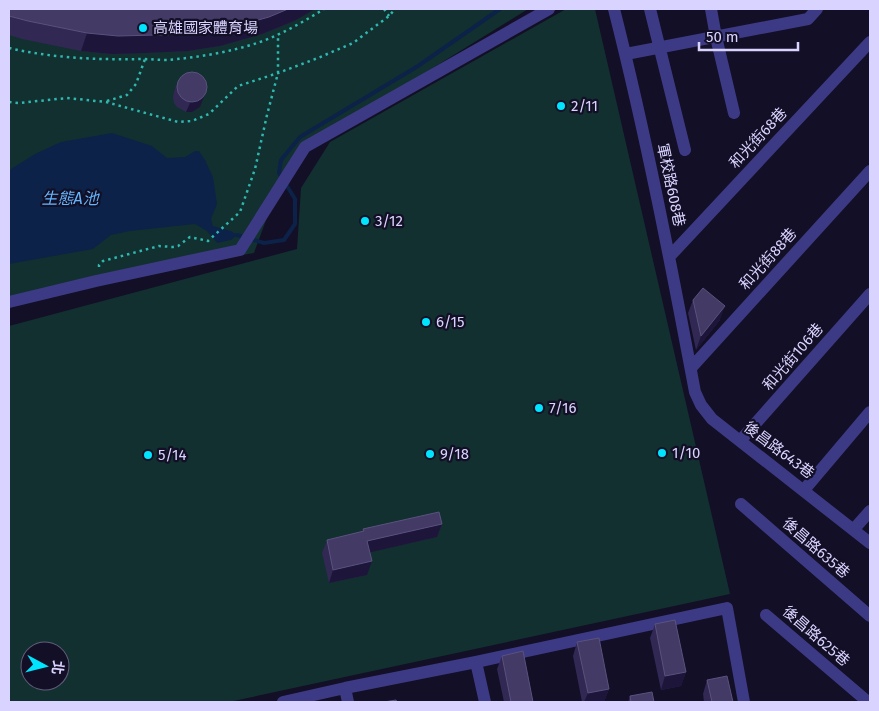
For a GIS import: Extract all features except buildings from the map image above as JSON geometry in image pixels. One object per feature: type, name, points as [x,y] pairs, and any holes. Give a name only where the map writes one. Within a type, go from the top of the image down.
[{"type":"street","points":[[9,302],[240,250],[306,147],[549,9]]},
{"type":"street","name":"軍校路608巷","points":[[614,9],[626,54],[670,256],[691,368]]},
{"type":"street","points":[[650,9],[685,150]]},
{"type":"street","points":[[711,9],[734,113]]},
{"type":"street","points":[[626,54],[808,19],[817,9]]},
{"type":"street","name":"和光街68巷","points":[[670,256],[870,42]]},
{"type":"street","name":"和光街88巷","points":[[691,368],[870,171]]},
{"type":"street","name":"和光街106巷","points":[[740,442],[870,294]]},
{"type":"street","name":"後昌路643巷","points":[[691,368],[695,392],[701,405],[712,418],[870,543]]},
{"type":"street","points":[[804,490],[870,412]]},
{"type":"street","name":"後昌路635巷","points":[[741,504],[870,616]]},
{"type":"street","points":[[854,529],[870,511]]},
{"type":"street","points":[[283,702],[727,608],[744,702]]},
{"type":"street","name":"後昌路625巷","points":[[766,614],[868,702]]},
{"type":"street","points":[[476,662],[485,702]]},
{"type":"street","points":[[344,688],[348,702]]},
{"type":"path","points":[[9,48],[48,56],[119,60],[167,60],[203,55],[257,43],[290,30],[324,9]]},
{"type":"path","points":[[384,9],[388,16]]},
{"type":"path","points":[[9,102],[19,103],[68,98],[106,102],[178,122],[192,121],[209,114],[238,86],[278,74],[353,43],[395,9]]},
{"type":"path","points":[[96,281],[99,265],[104,261],[159,246],[178,246],[190,238],[208,241],[240,212],[256,169],[278,74],[278,34]]},
{"type":"path","points":[[106,102],[127,95],[136,84],[145,59]]},
{"type":"green space","points":[[9,9],[528,9],[305,147],[273,201],[254,253],[96,281],[9,305]]},
{"type":"green space","points":[[566,9],[595,9],[730,594],[229,702],[9,702],[9,326],[297,249],[301,188],[330,142]]},
{"type":"water","name":"生態A池","points":[[112,133],[152,146],[167,158],[185,157],[195,151],[199,151],[213,177],[217,204],[211,219],[213,226],[231,231],[237,235],[231,240],[217,243],[207,231],[195,224],[130,231],[111,235],[93,249],[9,264],[9,173],[11,169],[35,154],[61,142]]},
{"type":"waterway","points":[[237,235],[264,243],[284,240],[295,224],[295,199],[279,173],[281,160],[300,137],[418,66],[500,9]]},
{"type":"place","name":"高雄國家體育場","points":[[143,28]]},
{"type":"place","name":"2/11","points":[[561,106]]},
{"type":"place","name":"3/12","points":[[365,221]]},
{"type":"place","name":"6/15","points":[[426,322]]},
{"type":"place","name":"7/16","points":[[539,408]]},
{"type":"place","name":"1/10","points":[[662,453]]},
{"type":"place","name":"9/18","points":[[430,454]]},
{"type":"place","name":"5/14","points":[[148,455]]}]
